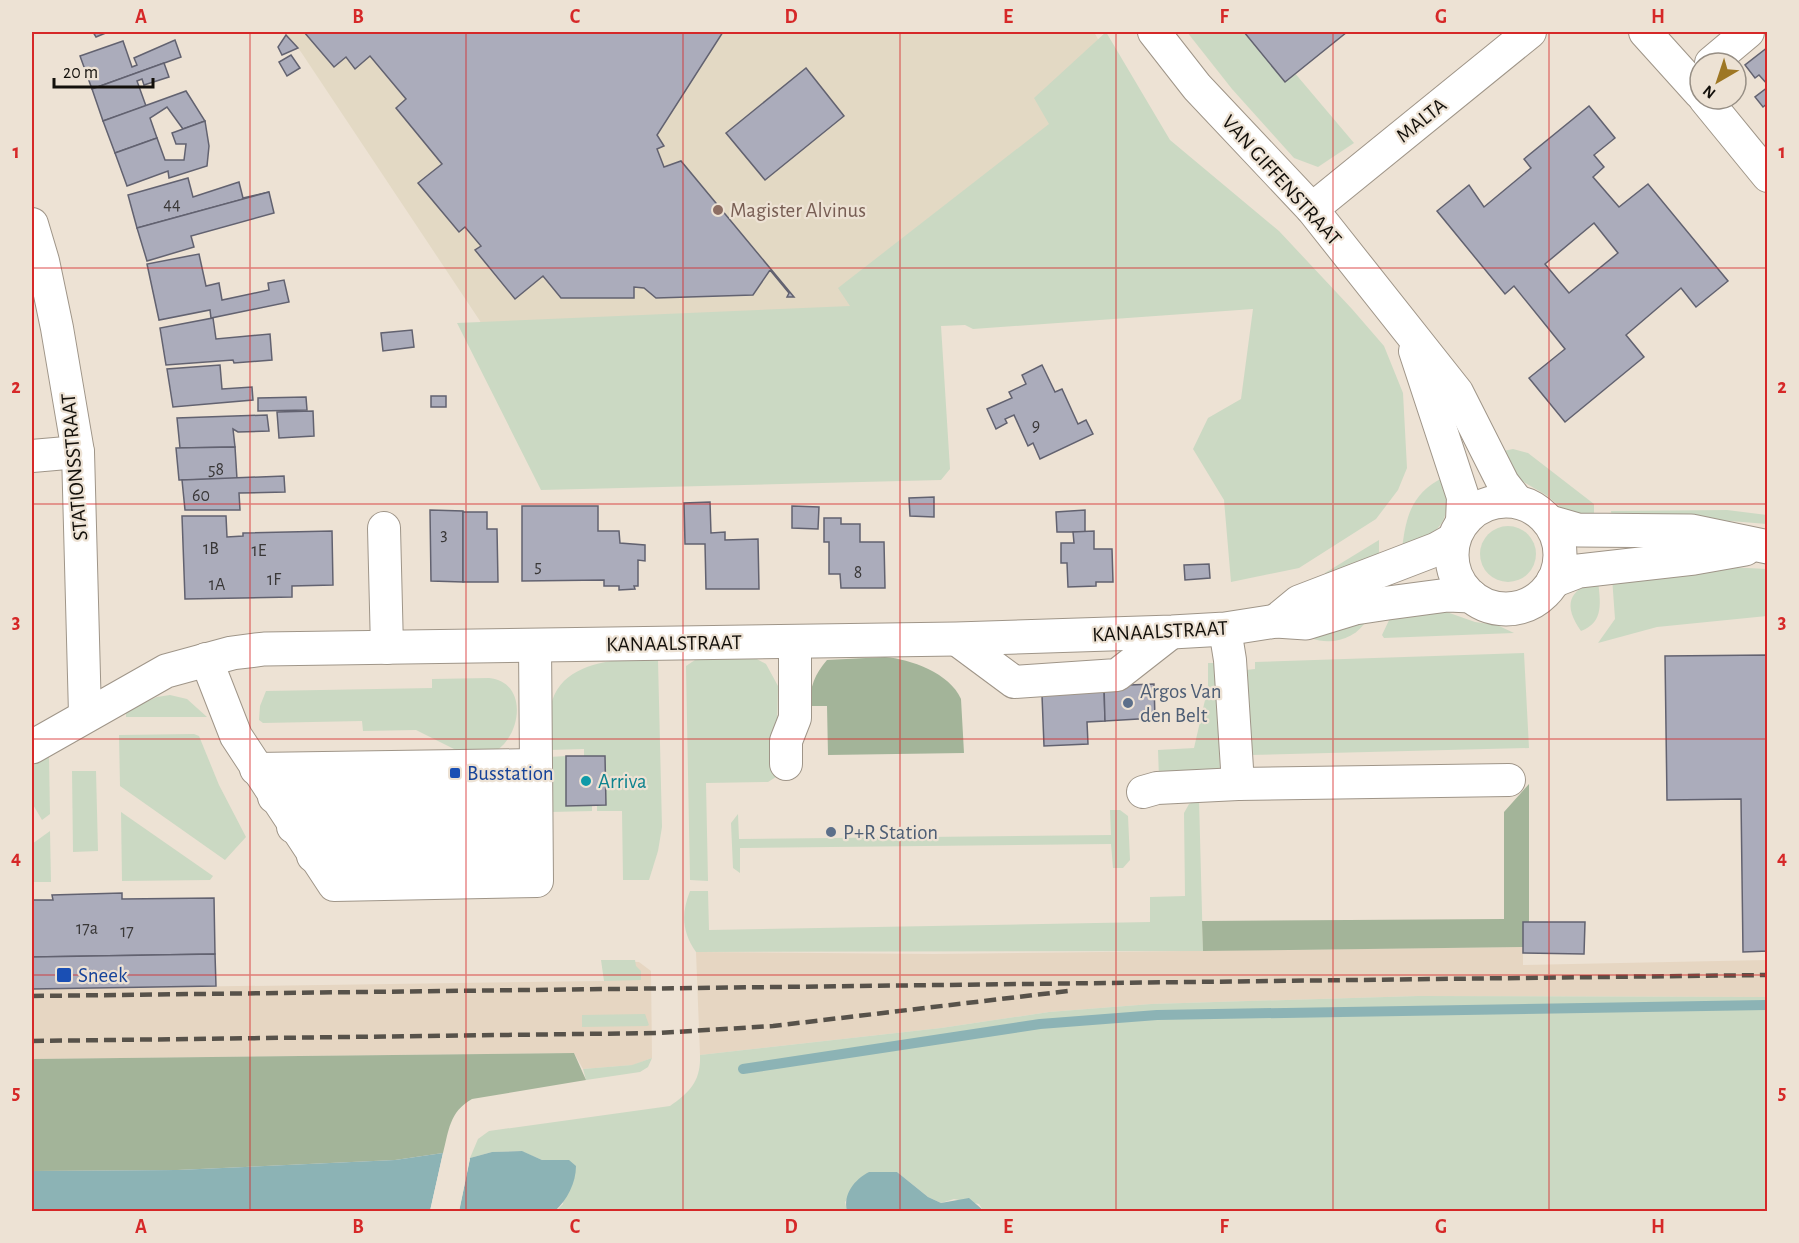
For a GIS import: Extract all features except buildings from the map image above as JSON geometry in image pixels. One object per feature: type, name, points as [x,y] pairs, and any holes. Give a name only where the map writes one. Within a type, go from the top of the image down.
[{"type":"main road","points":[[1276,621],[1299,602],[1437,549],[1478,508],[1497,501],[1517,501],[1536,508],[1550,522],[1559,540],[1560,566],[1549,590],[1528,606],[1511,610],[1494,608],[1471,596],[1456,576],[1451,559],[1458,530]]},
{"type":"main road","points":[[1550,522],[1578,530],[1691,531],[1763,547]]},
{"type":"main road","points":[[1553,581],[1579,571],[1694,558],[1763,547]]},
{"type":"main road","name":"KANAALSTRAAT","points":[[32,747],[85,714],[166,672],[206,659],[264,649],[956,639],[1172,632],[1225,629],[1276,621],[1306,623],[1355,609],[1388,603],[1448,594],[1471,596]]},
{"type":"street","name":"VAN GIFFENSTRAAT","points":[[1154,32],[1197,87],[1312,209],[1457,392],[1503,483],[1517,501]]},
{"type":"street","name":"MALTA","points":[[1312,209],[1530,32]]},
{"type":"street","points":[[1645,32],[1688,70]]},
{"type":"street","points":[[1727,51],[1742,33]]},
{"type":"street","points":[[1721,111],[1767,176]]},
{"type":"street","name":"STATIONSSTRAAT","points":[[32,224],[43,261],[57,328],[78,453],[85,714]]},
{"type":"street","name":"VAN GIFFENSTRAAT","points":[[1408,331],[1463,497],[1458,530]]},
{"type":"street","points":[[32,456],[78,453]]},
{"type":"street","points":[[384,528],[387,648]]},
{"type":"street","points":[[1225,629],[1230,660],[1238,784]]},
{"type":"street","points":[[956,639],[1014,682],[1117,675],[1172,632]]},
{"type":"street","points":[[795,641],[795,741]]},
{"type":"street","points":[[206,659],[236,736],[293,827],[334,885],[537,881],[535,646]]},
{"type":"street","points":[[256,769],[535,809]]},
{"type":"street","points":[[1143,792],[1157,788],[1238,784],[1509,780]]},
{"type":"street","points":[[274,797],[535,809]]},
{"type":"street","points":[[293,827],[535,809]]},
{"type":"shaded area","name":"Magister Alvinus","points":[[284,32],[1094,32],[1143,119],[916,302],[546,482],[480,321],[301,52]]},
{"type":"shaded area","points":[[1523,947],[1523,965],[1767,960],[1768,997],[1418,996],[1151,1004],[1049,1012],[941,1028],[700,1055],[696,952],[934,954]]},
{"type":"shaded area","points":[[607,961],[639,962],[651,971],[652,1058],[633,1065],[583,1069],[574,1053],[32,1059],[32,989],[604,981],[604,966]]},
{"type":"green space","points":[[1106,32],[1170,140],[1279,231],[1384,346],[1403,393],[1407,468],[1398,490],[1376,519],[1299,568],[1231,582],[1224,500],[1193,449],[1208,418],[1241,399],[1253,309],[973,329],[965,325],[941,326],[950,469],[941,480],[541,490],[457,323],[850,306],[838,288],[1049,124],[1034,98]]},
{"type":"green space","points":[[1187,32],[1260,32],[1354,143],[1318,167],[1294,158],[1232,89]]},
{"type":"green space","points":[[1513,449],[1528,453],[1594,504],[1594,519],[1563,509],[1546,495],[1520,480],[1499,452]]},
{"type":"green space","points":[[1444,477],[1447,505],[1441,524],[1427,536],[1402,549],[1412,506],[1424,490]]},
{"type":"green space","points":[[1727,510],[1767,515],[1767,524],[1730,521],[1612,519],[1611,511]]},
{"type":"green space","points":[[1503,526],[1513,526],[1528,534],[1534,543],[1536,554],[1534,565],[1528,574],[1513,582],[1503,582],[1492,577],[1485,570],[1480,559],[1480,549],[1485,538],[1492,531]]},
{"type":"green space","points":[[1379,540],[1379,559],[1326,576],[1325,573]]},
{"type":"green space","points":[[1727,567],[1767,569],[1767,616],[1657,627],[1598,643],[1615,619],[1612,577]]},
{"type":"green space","points":[[1598,580],[1600,603],[1597,616],[1589,627],[1581,631],[1572,613],[1572,600],[1580,589]]},
{"type":"green space","points":[[1441,610],[1475,622],[1497,625],[1514,633],[1384,638],[1382,635],[1392,614]]},
{"type":"green space","points":[[1367,619],[1357,632],[1343,639],[1327,641],[1311,638]]},
{"type":"green space","points":[[1524,653],[1529,748],[1250,755],[1246,670],[1255,669],[1255,662]]},
{"type":"green space","points":[[885,657],[917,664],[928,669],[939,675],[956,690],[961,699],[964,753],[828,755],[827,706],[811,706],[812,687],[819,670],[827,660]]},
{"type":"green space","points":[[755,658],[766,664],[778,686],[776,777],[768,782],[706,783],[708,881],[690,880],[686,666],[695,660]]},
{"type":"green space","points":[[621,660],[658,660],[662,827],[658,851],[649,880],[623,880],[622,811],[597,811],[597,806],[606,805],[584,756],[584,749],[549,750],[551,706],[560,685],[577,671],[599,663]]},
{"type":"green space","points":[[1208,663],[1216,663],[1220,770],[1159,778],[1158,750],[1194,748],[1208,687]]},
{"type":"green space","points":[[489,678],[502,682],[510,689],[515,698],[517,710],[511,733],[496,751],[458,751],[416,730],[363,731],[362,721],[263,723],[259,720],[260,706],[266,691],[432,688],[432,679]]},
{"type":"green space","points":[[170,695],[187,699],[207,717],[126,717],[126,711],[157,697]]},
{"type":"green space","points":[[194,734],[199,736],[219,785],[246,837],[225,860],[120,786],[119,735]]},
{"type":"green space","points":[[49,755],[50,814],[42,820],[32,803],[32,766]]},
{"type":"green space","points":[[566,756],[566,806],[592,805],[592,811],[551,812],[549,757]]},
{"type":"green space","points":[[72,771],[96,771],[98,851],[73,852]]},
{"type":"green space","points":[[1529,784],[1529,922],[1523,922],[1523,947],[1203,951],[1202,921],[1504,919],[1504,812]]},
{"type":"green space","points":[[1199,799],[1203,951],[696,952],[691,945],[684,923],[685,907],[690,891],[708,891],[709,930],[1150,922],[1150,897],[1185,896],[1184,813],[1189,804]]},
{"type":"green space","points":[[1110,810],[1120,810],[1128,816],[1130,860],[1123,868],[1113,868],[1111,844],[740,848],[740,873],[733,868],[731,823],[738,814],[739,839],[1111,835]]},
{"type":"green space","points":[[121,812],[213,876],[210,880],[122,881]]},
{"type":"green space","points":[[50,831],[51,882],[32,882],[32,844]]},
{"type":"green space","points":[[601,960],[635,960],[636,966],[641,971],[641,980],[604,981]]},
{"type":"green space","points":[[1418,996],[1767,997],[1767,1211],[984,1212],[979,1204],[954,1199],[941,1203],[928,1197],[897,1172],[869,1172],[845,1202],[847,1211],[555,1212],[563,1204],[569,1160],[542,1160],[521,1151],[492,1152],[470,1158],[478,1139],[489,1131],[670,1106],[693,1085],[699,1072],[700,1055],[941,1028],[1049,1012],[1151,1004]]},
{"type":"green space","points":[[645,1014],[649,1025],[647,1026],[582,1027],[582,1015]]},
{"type":"green space","points":[[574,1053],[586,1080],[472,1099],[464,1104],[454,1116],[443,1153],[395,1160],[177,1170],[32,1171],[32,1059]]},
{"type":"green space","points":[[652,1058],[648,1067],[640,1072],[586,1080],[583,1069],[632,1065]]},
{"type":"water","points":[[522,1151],[542,1160],[569,1160],[576,1166],[570,1191],[555,1211],[459,1212],[470,1158],[492,1152]]},
{"type":"water","points":[[443,1153],[430,1211],[32,1211],[32,1171],[177,1170],[395,1160]]},
{"type":"water","points":[[869,1172],[897,1172],[928,1197],[941,1203],[969,1198],[984,1211],[847,1211],[848,1193],[859,1179]]},
{"type":"pier","points":[[443,1153],[445,1154],[434,1212],[430,1211]]},
{"type":"pier","points":[[467,1158],[470,1159],[459,1211],[456,1212]]},
{"type":"waterway","points":[[743,1069],[1040,1024],[1157,1015],[1766,1005]]},
{"type":"railway","points":[[32,996],[1768,975]]},
{"type":"railway","points":[[32,1041],[658,1033],[773,1026],[1068,991]]},
{"type":"place","name":"Magister Alvinus","points":[[718,210]]},
{"type":"place","name":"Argos Van den Belt","points":[[1128,703]]},
{"type":"place","name":"Busstation","points":[[455,773]]},
{"type":"place","name":"Arriva","points":[[586,781]]},
{"type":"place","name":"P+R Station","points":[[831,832]]},
{"type":"place","name":"Sneek","points":[[64,975]]}]
